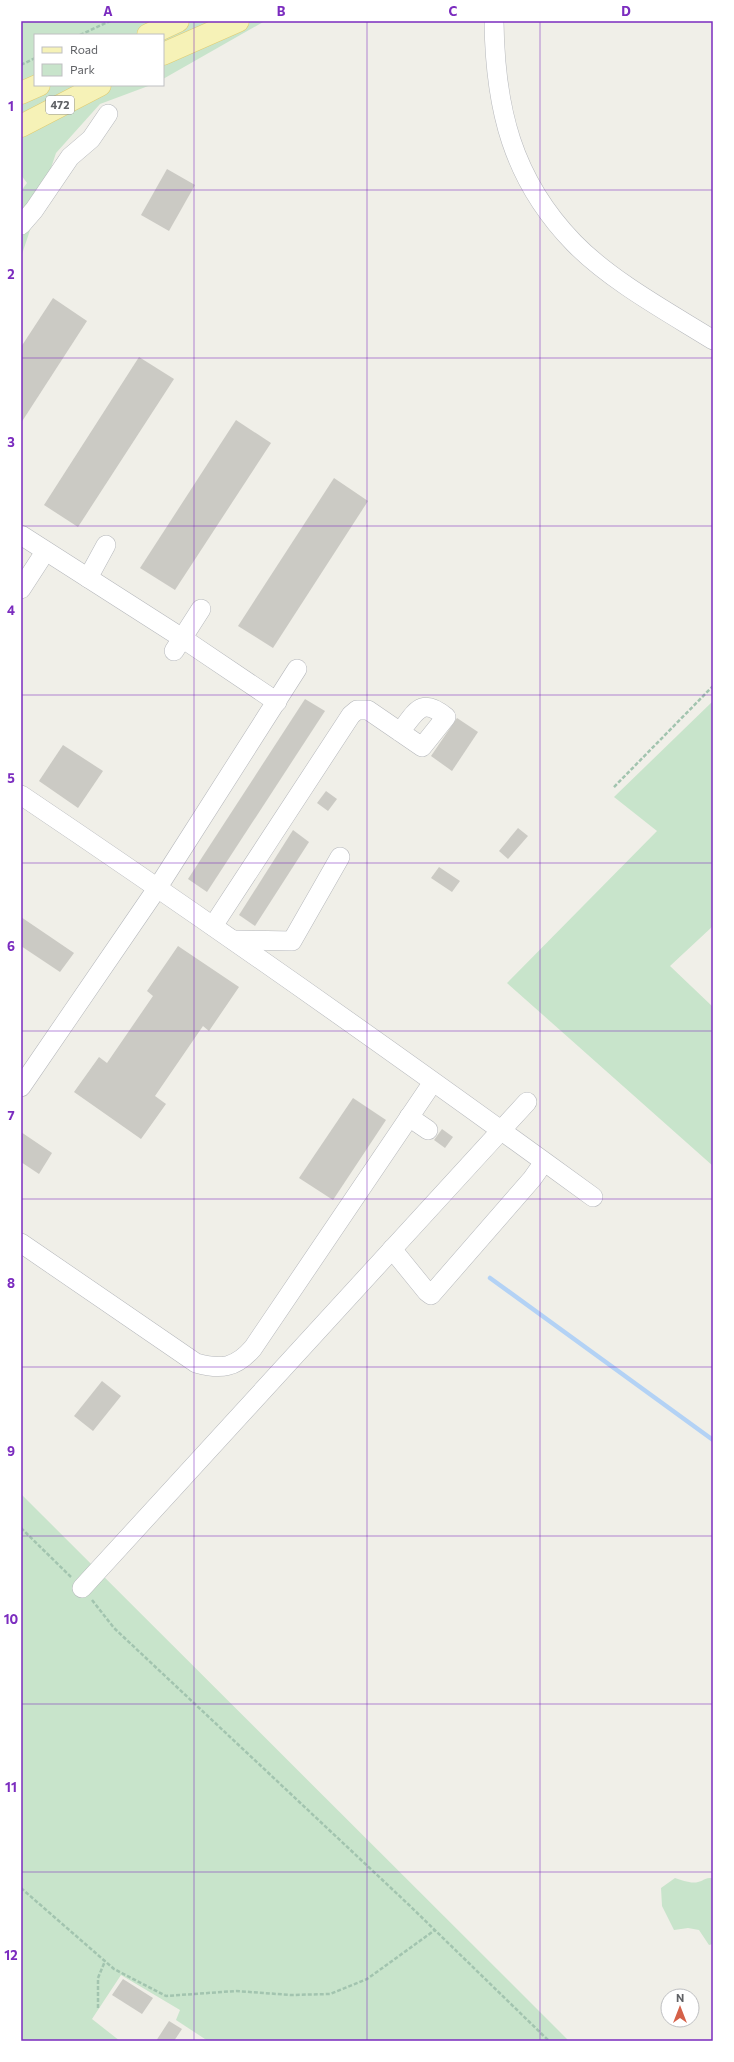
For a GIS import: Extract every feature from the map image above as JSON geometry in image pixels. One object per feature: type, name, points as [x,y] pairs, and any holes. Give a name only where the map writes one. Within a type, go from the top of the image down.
[{"type":"main road","points":[[150,34],[178,21]]},
{"type":"main road","points":[[164,54],[238,21]]},
{"type":"main road","name":"472","points":[[21,93],[37,86]]},
{"type":"main road","name":"472","points":[[21,126],[98,86]]},
{"type":"street","points":[[480,21],[494,52]]},
{"type":"street","points":[[494,21],[494,52],[502,107],[509,135],[526,179],[542,204],[575,243],[599,264],[636,291],[713,340]]},
{"type":"street","points":[[21,225],[34,210],[70,157],[91,139],[108,114]]},
{"type":"street","points":[[70,157],[89,151],[98,153]]},
{"type":"street","points":[[21,535],[45,552],[88,578],[178,644],[277,702]]},
{"type":"street","points":[[88,578],[106,545]]},
{"type":"street","points":[[21,589],[45,552]]},
{"type":"street","points":[[178,644],[201,609]]},
{"type":"street","points":[[21,1088],[158,887],[179,838],[277,702],[297,669]]},
{"type":"street","points":[[213,926],[351,715],[357,710],[368,710],[400,732]]},
{"type":"street","points":[[21,794],[434,1076],[501,1130],[593,1197]]},
{"type":"street","points":[[233,940],[292,941],[340,857]]},
{"type":"street","points":[[21,1243],[196,1363],[221,1367],[233,1365],[244,1358],[253,1348],[434,1076]]},
{"type":"street","points":[[82,1588],[527,1102]]},
{"type":"street","points":[[408,1117],[428,1130]]},
{"type":"street","points":[[392,1249],[431,1295],[532,1179],[544,1162]]},
{"type":"path","points":[[82,34],[110,21]]},
{"type":"path","points":[[21,65],[34,58]]},
{"type":"path","points":[[614,787],[713,686]]},
{"type":"path","points":[[21,1528],[82,1588],[114,1628],[435,1930],[549,2041]]},
{"type":"path","points":[[21,1888],[114,1969],[166,1996],[236,1991],[291,1995],[330,1994],[367,1979],[435,1930]]},
{"type":"path","points":[[98,2008],[98,1978],[105,1961]]},
{"type":"green space","points":[[21,21],[265,21],[164,78],[164,34],[34,34],[34,86],[148,86],[100,104],[56,153],[21,257],[21,191],[27,183],[21,175]]},
{"type":"green space","points":[[713,701],[713,926],[670,966],[713,1007],[713,1166],[507,983],[657,831],[614,797]]},
{"type":"green space","points":[[21,1494],[569,2041],[208,2041],[176,2020],[180,2010],[121,1975],[92,2019],[120,2041],[21,2041]]},
{"type":"green space","points":[[675,1878],[686,1882],[698,1882],[708,1878],[713,1878],[713,1944],[709,1945],[699,1930],[688,1928],[674,1930],[662,1906],[661,1888]]},
{"type":"building","points":[[167,169],[195,185],[169,231],[141,215]]},
{"type":"building","points":[[53,298],[87,321],[21,423],[21,347]]},
{"type":"building","points":[[139,357],[174,379],[78,527],[44,505]]},
{"type":"building","points":[[236,420],[271,443],[175,590],[140,568]]},
{"type":"building","points":[[334,478],[368,501],[273,648],[238,626]]},
{"type":"building","points":[[305,699],[325,711],[207,892],[188,879]]},
{"type":"building","points":[[457,718],[478,732],[452,771],[431,756]]},
{"type":"building","points":[[63,745],[103,771],[78,808],[39,781]]},
{"type":"building","points":[[326,791],[337,799],[328,811],[317,803]]},
{"type":"building","points":[[518,828],[528,836],[508,859],[499,851]]},
{"type":"building","points":[[293,830],[309,842],[255,926],[239,915]]},
{"type":"building","points":[[439,867],[460,881],[452,892],[431,878]]},
{"type":"building","points":[[21,917],[74,953],[60,972],[21,946]]},
{"type":"building","points":[[178,946],[239,987],[209,1031],[203,1026],[155,1096],[166,1104],[141,1139],[74,1092],[99,1057],[107,1063],[153,996],[147,991]]},
{"type":"building","points":[[353,1098],[386,1120],[333,1200],[299,1178]]},
{"type":"building","points":[[442,1129],[453,1137],[445,1148],[434,1140]]},
{"type":"building","points":[[21,1132],[52,1153],[39,1174],[21,1162]]},
{"type":"building","points":[[102,1381],[121,1396],[93,1431],[74,1416]]},
{"type":"building","points":[[123,1979],[153,1998],[142,2014],[112,1995]]},
{"type":"building","points":[[169,2021],[182,2029],[174,2041],[156,2041]]},
{"type":"waterway","points":[[490,1278],[713,1440]]}]
